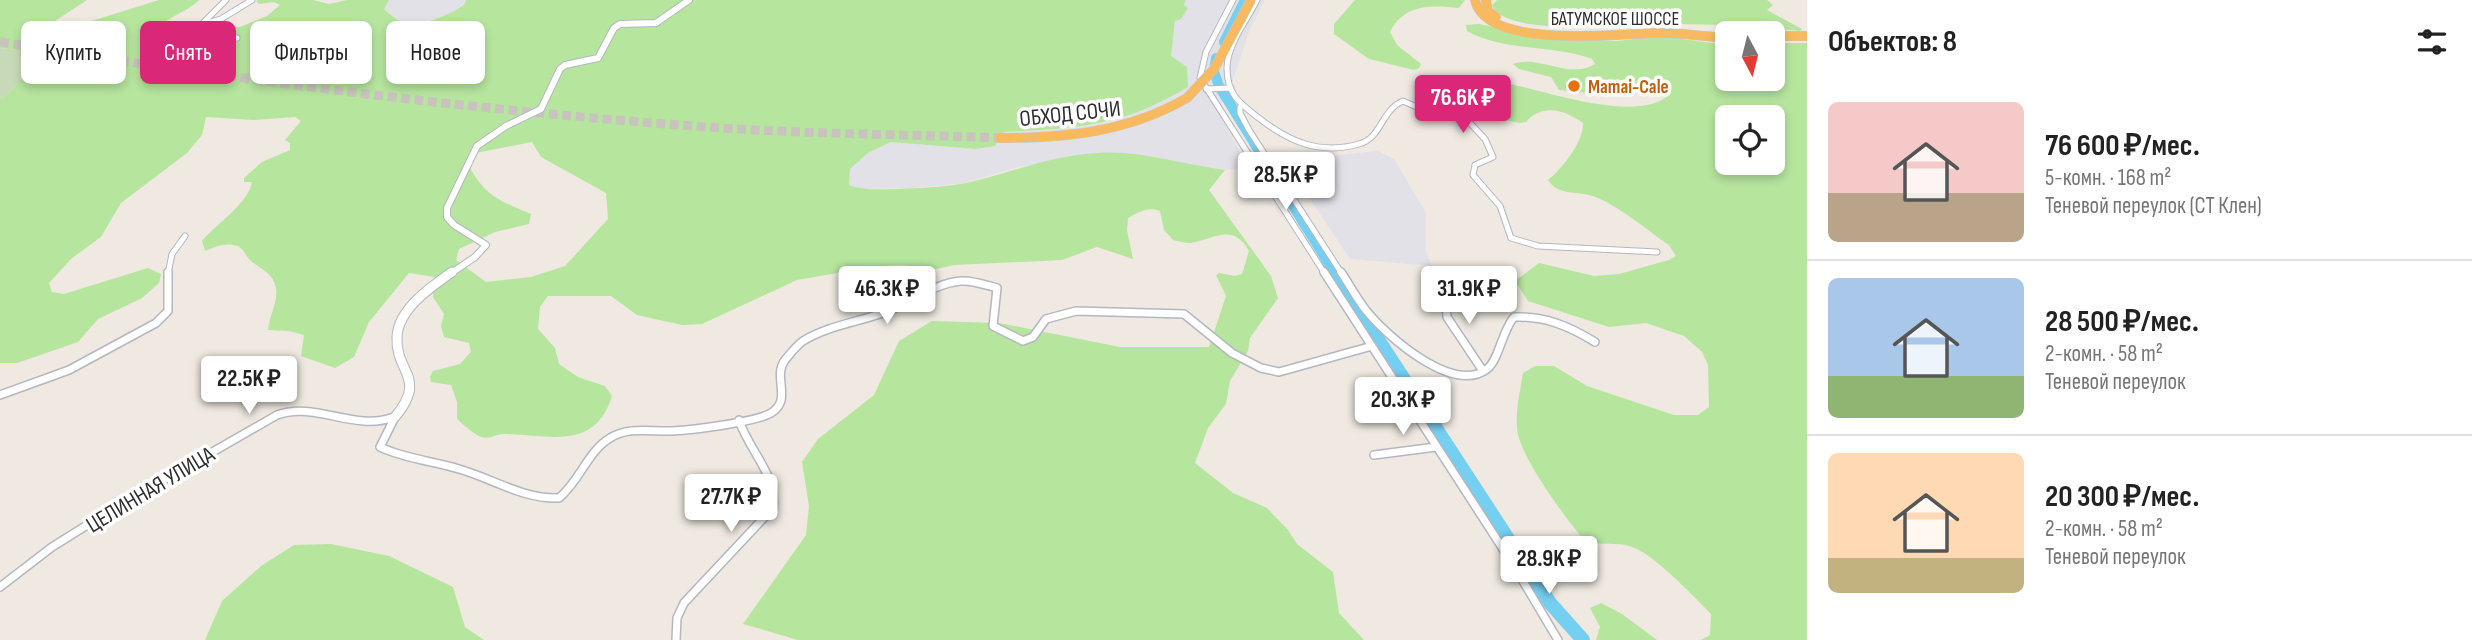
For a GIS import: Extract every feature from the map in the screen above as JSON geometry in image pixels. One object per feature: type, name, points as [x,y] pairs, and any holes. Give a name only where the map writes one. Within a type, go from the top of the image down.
[{"type":"highway","name":"ОБХОД СОЧИ","points":[[1000,138],[1067,137],[1134,125],[1170,110],[1187,98],[1214,69],[1251,0]]},
{"type":"highway","name":"БАТУМСКОЕ ШОССЕ","points":[[1475,0],[1477,9],[1494,22],[1540,34],[1607,38],[1668,33],[1715,35]]},
{"type":"highway","name":"БАТУМСКОЕ ШОССЕ","points":[[1486,0],[1488,11],[1496,17],[1540,29],[1602,33],[1659,29],[1715,35]]},
{"type":"highway","points":[[1785,38],[1807,38]]},
{"type":"street","points":[[209,21],[226,0]]},
{"type":"street","points":[[217,21],[252,0]]},
{"type":"street","points":[[689,0],[656,23],[620,24],[614,28],[598,58],[565,65],[560,69],[541,109],[491,135],[470,156],[447,208],[447,217],[454,225],[486,245],[478,255],[424,294],[409,310],[399,327],[396,341],[408,364],[411,382],[408,400],[395,416],[380,447],[394,454],[462,470],[501,487],[552,499],[561,497],[578,482],[594,452],[604,442],[638,429],[672,431],[774,412],[783,393],[779,379],[782,364],[800,343],[820,332],[888,311],[946,283],[964,280],[997,288],[993,326],[1018,340],[1033,337],[1046,318],[1068,312],[1184,314],[1232,353],[1261,368],[1279,372],[1372,346]]},
{"type":"street","points":[[1233,0],[1206,52],[1200,78],[1514,566],[1558,640]]},
{"type":"street","points":[[1256,0],[1227,61],[1231,88],[1249,130],[1365,310],[1406,350],[1433,366],[1465,375],[1483,371],[1493,360],[1504,327],[1514,317],[1528,316],[1570,325],[1595,342]]},
{"type":"street","points":[[1206,89],[1231,88]]},
{"type":"street","points":[[1240,107],[1283,138],[1320,148],[1370,141],[1389,108],[1397,103],[1403,102],[1437,117],[1457,117],[1465,120],[1492,148],[1493,157],[1475,165],[1472,175],[1497,201],[1506,218],[1511,238],[1582,250],[1657,252]]},
{"type":"street","points":[[0,395],[69,370],[166,315],[169,307],[168,268],[172,254],[185,236]]},
{"type":"street","points":[[1482,290],[1456,293],[1446,300],[1447,317],[1483,371]]},
{"type":"street","name":"ЦЕЛИННАЯ УЛИЦА","points":[[0,587],[41,555],[154,484],[283,413],[330,415],[372,422],[395,416]]},
{"type":"street","points":[[676,640],[677,618],[684,603],[773,508],[776,493],[772,477],[748,444],[739,420]]},
{"type":"street","points":[[1374,454],[1436,447]]},
{"type":"shaded area","points":[[389,0],[466,0],[464,5],[450,14],[426,21],[401,21],[384,9]]},
{"type":"shaded area","points":[[1186,0],[1265,0],[1250,29],[1234,77],[1218,111],[1248,168],[1225,170],[1185,165],[1152,156],[1021,166],[966,183],[861,189],[849,185],[850,169],[868,153],[891,142],[976,149],[995,146],[1004,132],[1074,128],[1115,121],[1171,56],[1175,20],[1181,18]]},
{"type":"shaded area","points":[[1377,151],[1394,159],[1426,213],[1426,252],[1432,266],[1350,259],[1285,161]]},
{"type":"green space","points":[[0,0],[87,0],[55,21],[21,21],[21,51],[0,48]]},
{"type":"green space","points":[[159,0],[199,0],[167,21],[140,21],[140,84],[236,84],[236,27],[250,23],[250,84],[372,84],[372,21],[255,21],[267,16],[280,5],[274,2],[259,4],[256,1],[258,0],[313,0],[329,4],[347,0],[389,0],[384,9],[400,21],[386,21],[386,84],[485,84],[485,21],[427,21],[464,5],[466,0],[1186,0],[1184,5],[1188,8],[1181,19],[1175,21],[1171,56],[1187,67],[1188,87],[1120,118],[1078,127],[1004,132],[995,146],[976,149],[891,142],[868,153],[850,169],[849,185],[879,189],[967,183],[1048,161],[1098,153],[1146,156],[1225,170],[1209,190],[1271,276],[1278,298],[1250,338],[1248,351],[1230,381],[1226,404],[1208,428],[1195,463],[1233,493],[1267,508],[1297,544],[1333,572],[1339,613],[1364,640],[798,640],[743,624],[806,535],[809,506],[802,462],[818,439],[874,395],[899,341],[932,321],[999,323],[1120,347],[1209,347],[1226,296],[1216,275],[1242,274],[1249,251],[1236,237],[1221,235],[1190,243],[1173,240],[1164,230],[1160,211],[1148,209],[1128,218],[1127,230],[1133,259],[1097,247],[1062,260],[954,265],[936,269],[902,265],[878,266],[797,280],[702,324],[682,325],[637,315],[611,296],[548,296],[540,307],[538,329],[555,348],[559,364],[578,377],[605,386],[612,396],[604,413],[594,425],[583,432],[554,437],[502,434],[483,437],[457,419],[457,402],[451,385],[431,382],[433,371],[460,364],[471,352],[469,343],[444,337],[441,326],[444,314],[433,297],[434,277],[409,273],[369,322],[354,357],[335,368],[301,356],[304,335],[268,330],[276,288],[269,275],[251,261],[242,249],[228,245],[205,251],[202,241],[238,206],[249,190],[252,182],[244,182],[244,178],[262,162],[290,150],[290,143],[285,140],[301,121],[295,117],[253,120],[206,117],[202,135],[187,153],[121,203],[101,237],[72,258],[49,283],[52,292],[64,294],[148,268],[161,274],[159,283],[142,298],[98,319],[78,342],[17,363],[0,363],[0,98],[5,97],[21,79],[21,84],[126,84],[126,21],[92,21]],"holes":[[[532,142],[541,157],[606,193],[608,219],[565,266],[531,277],[486,282],[456,260],[459,249],[495,232],[529,224],[531,214],[487,191],[469,166],[476,153]]]},
{"type":"green space","points":[[1355,0],[1465,0],[1459,8],[1419,8],[1396,23],[1390,32],[1397,45],[1421,64],[1414,70],[1369,59],[1334,34],[1334,24]]},
{"type":"green space","points":[[1497,0],[1767,0],[1773,5],[1767,10],[1802,29],[1785,30],[1785,21],[1561,27],[1516,21],[1500,15],[1492,5]]},
{"type":"green space","points":[[1479,24],[1549,38],[1618,41],[1660,36],[1715,43],[1715,91],[1785,91],[1785,43],[1807,43],[1807,640],[1701,640],[1710,635],[1711,614],[1641,551],[1626,545],[1584,540],[1530,463],[1517,431],[1517,414],[1523,373],[1535,366],[1554,366],[1587,386],[1674,415],[1698,415],[1709,407],[1708,365],[1702,352],[1684,336],[1646,323],[1609,327],[1528,301],[1515,281],[1539,263],[1594,276],[1619,274],[1676,256],[1669,245],[1613,206],[1593,196],[1557,189],[1548,180],[1571,154],[1580,138],[1583,123],[1554,110],[1539,112],[1526,122],[1520,123],[1486,115],[1448,118],[1437,111],[1481,100],[1485,96],[1478,81],[1484,79],[1607,106],[1632,107],[1654,103],[1670,94],[1655,88],[1596,94],[1559,90],[1551,77],[1519,69],[1513,64],[1533,62],[1575,69],[1595,64],[1592,59],[1561,51],[1497,42],[1467,31],[1466,25]]},
{"type":"green space","points":[[0,48],[21,50],[21,79],[5,97],[0,98]]},
{"type":"green space","points":[[331,544],[389,556],[453,587],[465,627],[484,640],[205,640],[222,601],[261,566],[294,545]]},
{"type":"green space","points":[[1601,603],[1622,614],[1657,640],[1596,640],[1600,627],[1590,608]]},
{"type":"waterway","points":[[1224,42],[1245,0]]},
{"type":"waterway","points":[[1216,58],[1214,72],[1219,86],[1335,274]]},
{"type":"waterway","points":[[1334,272],[1550,603],[1583,640]]},
{"type":"tunnel","points":[[0,42],[259,80],[519,111],[731,129],[1000,138]]},
{"type":"place","name":"Mamai-Cale","points":[[1574,86]]}]
